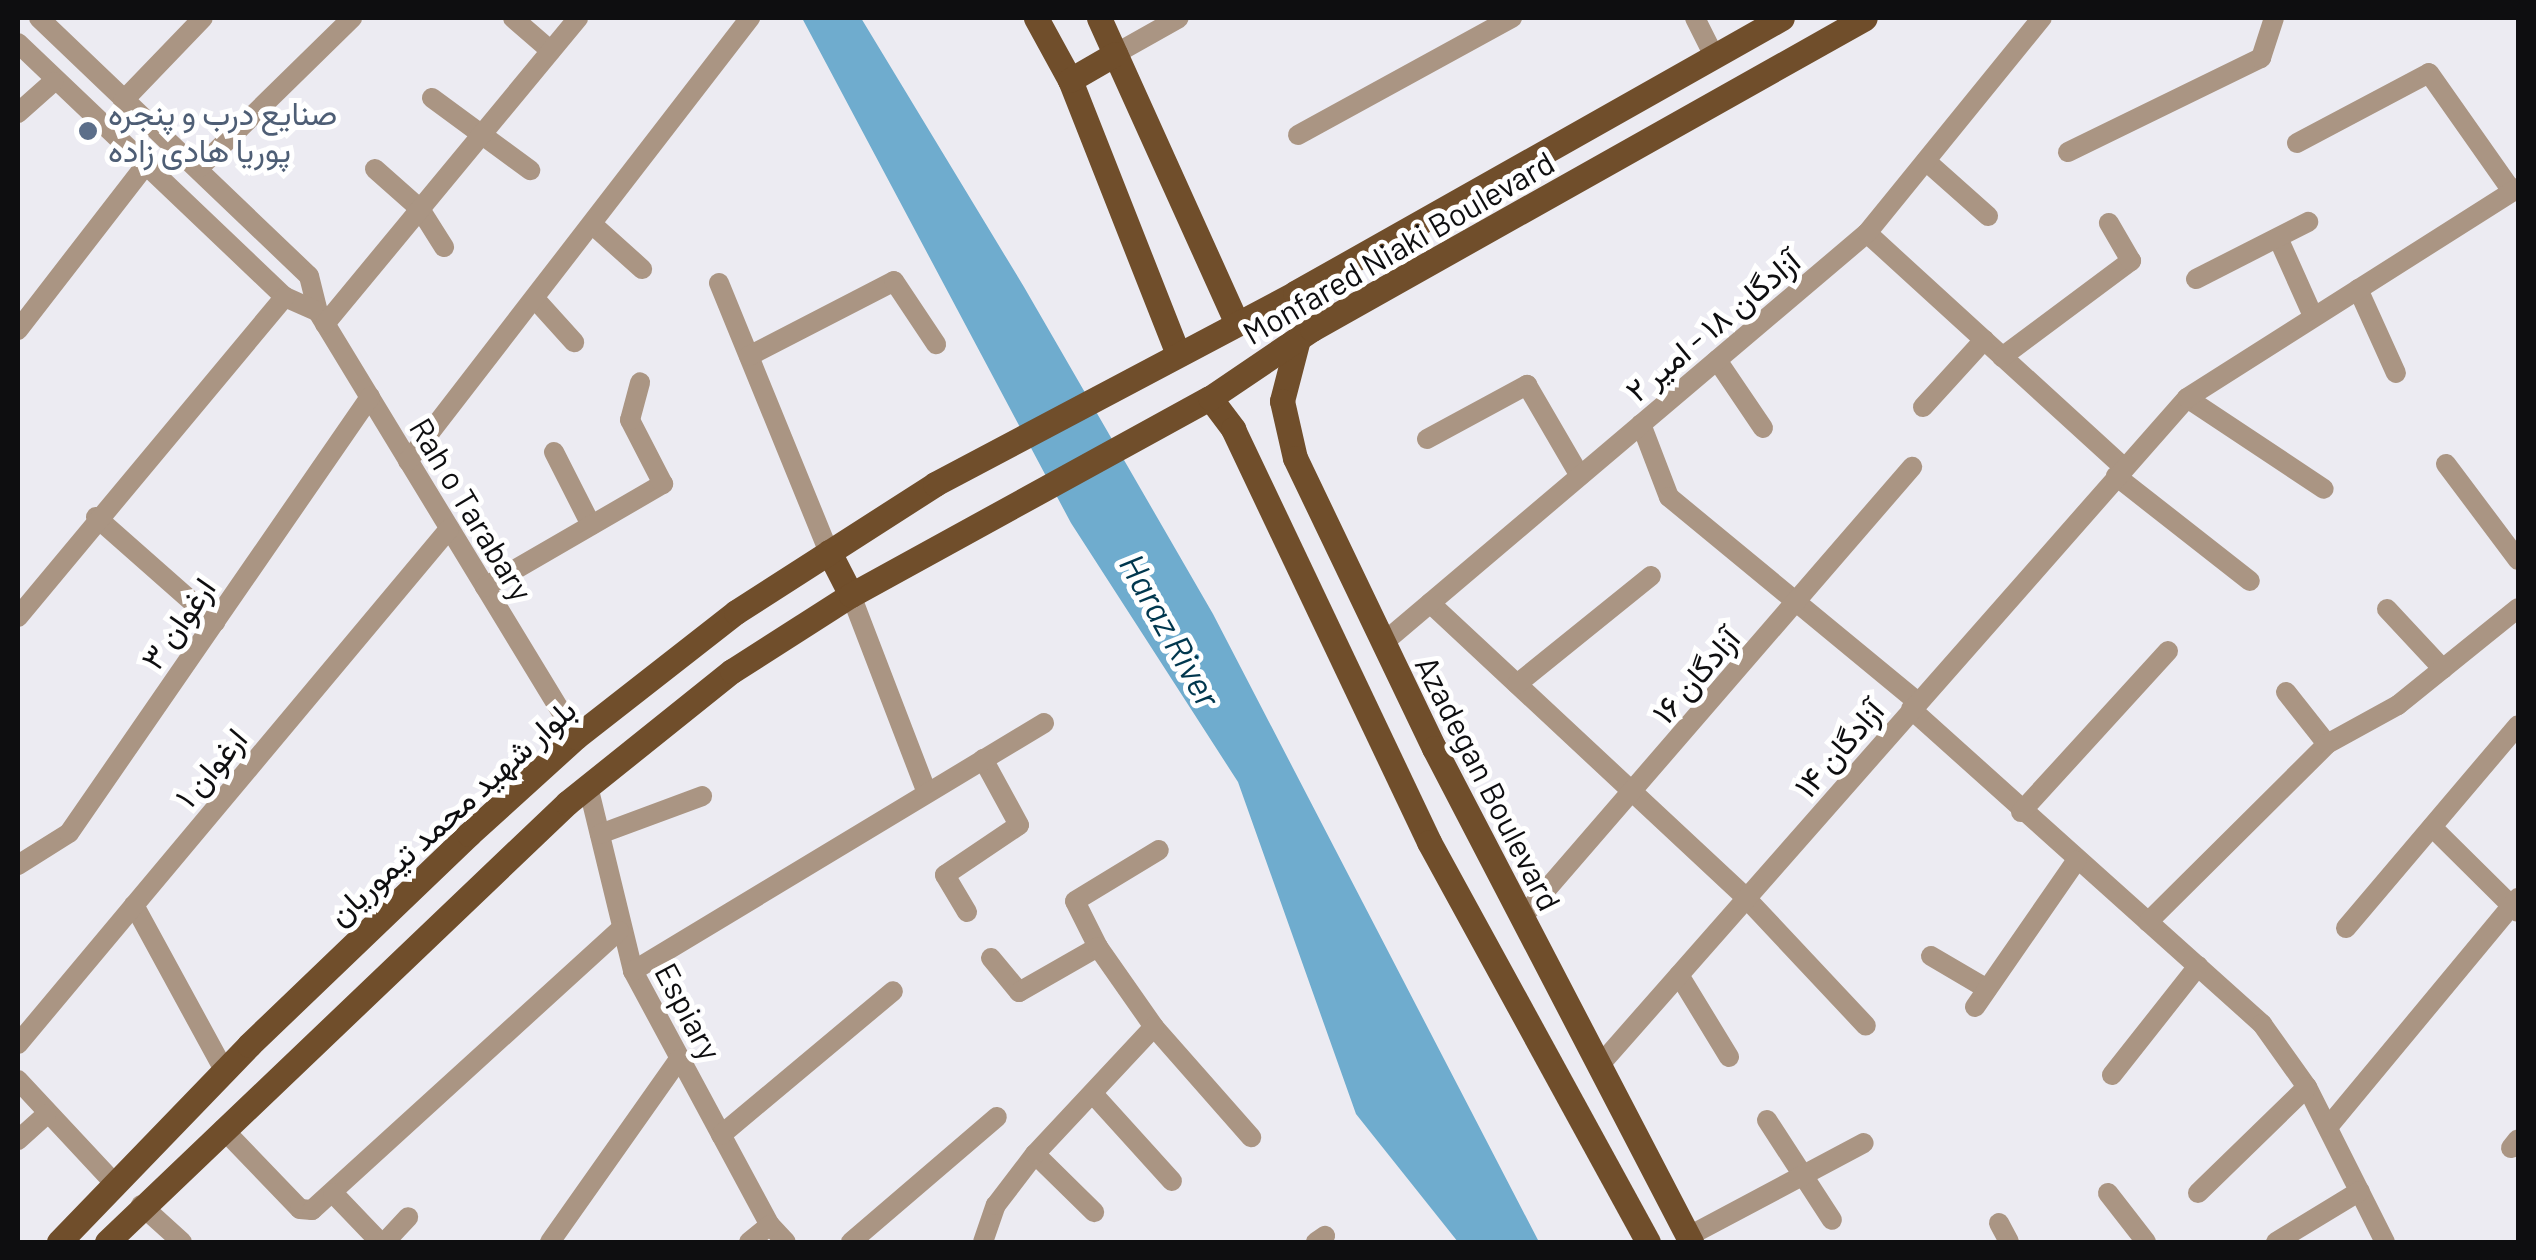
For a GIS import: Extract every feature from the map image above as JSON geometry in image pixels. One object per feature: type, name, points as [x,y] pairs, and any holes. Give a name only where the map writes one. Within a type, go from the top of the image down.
[{"type":"main road","points":[[1036,18],[1070,80],[1178,354]]},
{"type":"main road","points":[[1099,18],[1237,323]]},
{"type":"main road","name":"Monfared Niaki Boulevard","points":[[935,484],[1237,323],[1782,18]]},
{"type":"main road","name":"Monfared Niaki Boulevard","points":[[851,595],[1210,398],[1298,339],[1865,18]]},
{"type":"main road","points":[[1070,80],[1115,54]]},
{"type":"main road","points":[[1572,137],[1569,157],[1592,172]]},
{"type":"main road","points":[[1511,171],[1532,187],[1527,208]]},
{"type":"main road","name":"Azadegan Boulevard","points":[[1298,339],[1282,401],[1295,458],[1520,919],[1689,1240]]},
{"type":"main road","points":[[1210,398],[1233,428],[1404,789],[1648,1242]]},
{"type":"main road","name":"بلوار شهید محمد تیموریان","points":[[58,1242],[303,992],[576,737],[797,573],[935,484]]},
{"type":"main road","points":[[107,1242],[141,1204],[334,1021],[588,786],[732,671],[851,595],[830,552]]},
{"type":"main road","points":[[797,573],[815,617]]},
{"type":"main road","points":[[1404,789],[1442,764]]},
{"type":"main road","points":[[303,992],[314,1017],[334,1021]]},
{"type":"main road","points":[[249,1045],[271,1053],[274,1078]]},
{"type":"street","name":"Rah o Tarabary","points":[[39,18],[123,101],[200,167],[309,276],[321,318],[576,737]]},
{"type":"street","points":[[123,101],[203,18]]},
{"type":"street","points":[[200,167],[352,18]]},
{"type":"street","points":[[513,18],[551,51]]},
{"type":"street","points":[[18,43],[53,82],[148,162],[285,296],[321,318],[420,209],[578,18]]},
{"type":"street","points":[[408,461],[750,18]]},
{"type":"street","points":[[1115,54],[1179,18]]},
{"type":"street","points":[[1298,135],[1512,18]]},
{"type":"street","points":[[1694,18],[1714,56]]},
{"type":"street","name":"آزادگان ۱۸ - امیر ۲","points":[[1383,643],[1867,233],[2042,18]]},
{"type":"street","points":[[2068,152],[2261,58],[2274,18]]},
{"type":"street","points":[[2297,143],[2429,73],[2515,189]]},
{"type":"street","points":[[18,113],[53,82]]},
{"type":"street","points":[[432,98],[530,170]]},
{"type":"street","points":[[1926,161],[1988,216]]},
{"type":"street","points":[[18,330],[148,162]]},
{"type":"street","points":[[374,170],[420,209],[444,247]]},
{"type":"street","name":"آزادگان ۱۴","points":[[1598,1067],[2188,398],[2515,189]]},
{"type":"street","points":[[2002,357],[2132,261],[2109,222]]},
{"type":"street","points":[[2196,280],[2308,222]]},
{"type":"street","points":[[593,224],[642,269]]},
{"type":"street","points":[[1867,233],[2120,472],[2250,581]]},
{"type":"street","points":[[2279,240],[2313,316]]},
{"type":"street","points":[[748,356],[894,281],[936,344]]},
{"type":"street","points":[[719,284],[830,552]]},
{"type":"street","points":[[2358,289],[2396,374]]},
{"type":"street","points":[[18,617],[96,517],[285,296]]},
{"type":"street","points":[[536,300],[574,342]]},
{"type":"street","points":[[1923,408],[1984,340]]},
{"type":"street","points":[[1717,360],[1764,428]]},
{"type":"street","points":[[485,587],[663,484],[630,420],[640,382]]},
{"type":"street","points":[[1427,439],[1526,386],[1580,476]]},
{"type":"street","name":"ارغوان ۳","points":[[18,865],[69,833],[370,398]]},
{"type":"street","points":[[2188,398],[2324,488]]},
{"type":"street","points":[[1642,424],[1669,497],[1915,706],[2021,812],[2262,1024],[2306,1087],[2385,1242]]},
{"type":"street","points":[[554,452],[591,525]]},
{"type":"street","points":[[2446,464],[2518,560]]},
{"type":"street","name":"آزادگان ۱۶","points":[[1520,919],[1912,467]]},
{"type":"street","points":[[96,517],[215,622]]},
{"type":"street","name":"ارغوان ۱","points":[[18,1044],[449,528]]},
{"type":"street","points":[[1517,684],[1651,576]]},
{"type":"street","points":[[851,595],[927,793]]},
{"type":"street","points":[[1430,602],[1746,898],[1866,1026]]},
{"type":"street","points":[[2148,922],[2326,744],[2398,705],[2518,608]]},
{"type":"street","points":[[2387,609],[2443,669]]},
{"type":"street","points":[[2021,812],[2168,651]]},
{"type":"street","points":[[2286,692],[2326,744]]},
{"type":"street","points":[[633,971],[1044,723]]},
{"type":"street","points":[[2346,928],[2518,725]]},
{"type":"street","points":[[967,912],[945,875],[1019,825],[983,759]]},
{"type":"street","name":"Espiary","points":[[588,786],[618,932],[633,971],[770,1225],[786,1242]]},
{"type":"street","points":[[600,834],[702,796]]},
{"type":"street","points":[[2328,1127],[2516,906],[2432,827]]},
{"type":"street","points":[[1159,850],[1075,901],[1098,947],[1154,1027],[1252,1137]]},
{"type":"street","points":[[1931,956],[1981,998],[2076,861]]},
{"type":"street","points":[[134,904],[224,1070]]},
{"type":"street","points":[[223,1130],[306,1212],[332,1193],[618,932]]},
{"type":"street","points":[[990,958],[1019,992],[1098,947]]},
{"type":"street","points":[[2112,1074],[2198,966]]},
{"type":"street","points":[[1679,975],[1729,1058]]},
{"type":"street","points":[[721,1136],[893,991]]},
{"type":"street","points":[[988,1239],[996,1205],[1035,1154],[1154,1027]]},
{"type":"street","points":[[550,1242],[679,1059]]},
{"type":"street","points":[[18,1080],[46,1115],[113,1182]]},
{"type":"street","points":[[2198,1194],[2306,1087]]},
{"type":"street","points":[[1094,1095],[1172,1180]]},
{"type":"street","points":[[18,1140],[46,1115]]},
{"type":"street","points":[[851,1242],[998,1117]]},
{"type":"street","points":[[1767,1120],[1832,1220]]},
{"type":"street","points":[[1689,1240],[1864,1143]]},
{"type":"street","points":[[1035,1154],[1094,1212]]},
{"type":"street","points":[[2276,1242],[2360,1191]]},
{"type":"street","points":[[332,1193],[383,1242],[408,1217]]},
{"type":"street","points":[[2108,1193],[2146,1242]]},
{"type":"street","points":[[141,1204],[182,1242]]},
{"type":"street","points":[[749,1242],[770,1225]]},
{"type":"water","name":"Haraz River","points":[[802,18],[861,18],[1024,287],[1213,614],[1539,1242],[1458,1242],[1356,1114],[1238,782],[1071,523]]},
{"type":"place","name":"صنایع درب و پنجره پوریا هادی زاده","points":[[88,131]]}]
